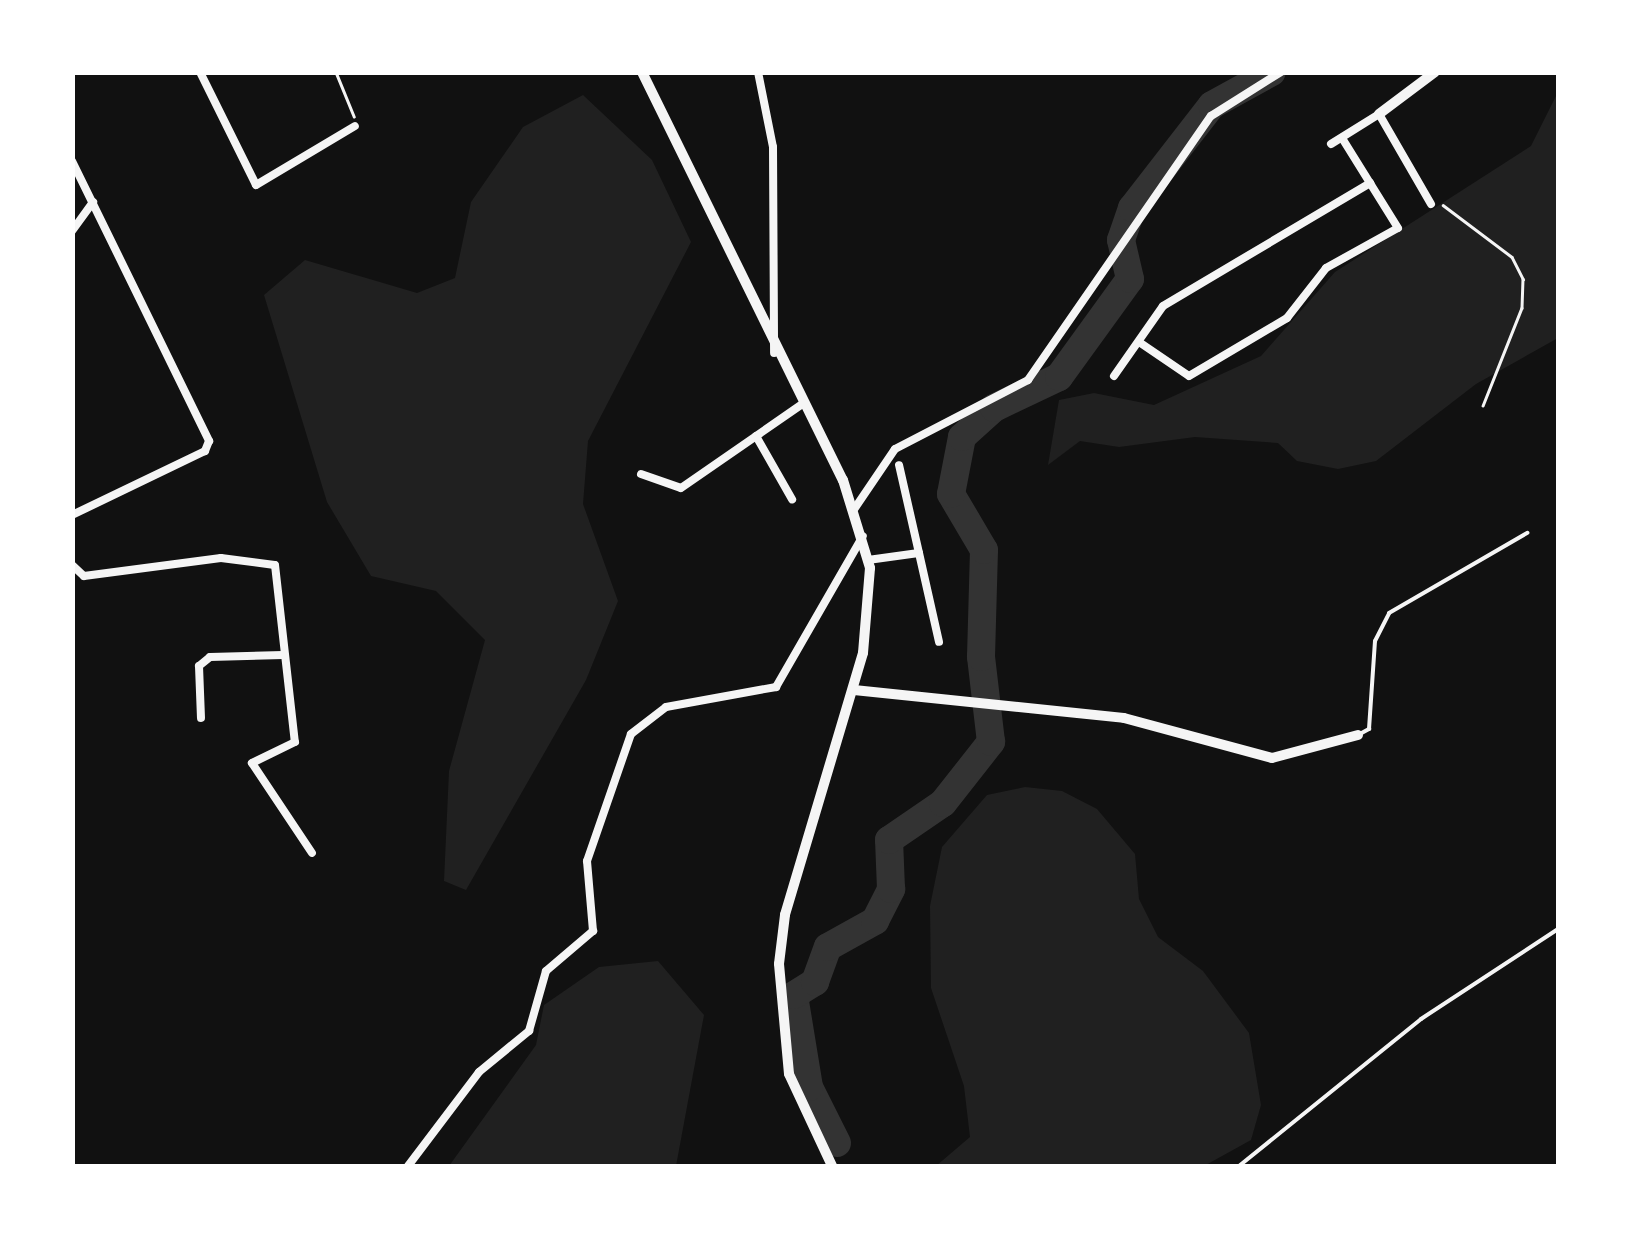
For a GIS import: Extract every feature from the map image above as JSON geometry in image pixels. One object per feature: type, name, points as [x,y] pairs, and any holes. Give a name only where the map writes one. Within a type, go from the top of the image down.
[{"type":"street","points":[[200,72],[256,184],[355,126]]},
{"type":"street","points":[[642,72],[864,535],[868,560],[854,690],[785,915],[778,992],[789,1074],[832,1166]]},
{"type":"street","points":[[758,72],[773,147],[774,353]]},
{"type":"street","points":[[854,508],[895,449],[1028,380],[1211,116],[1282,72]]},
{"type":"street","points":[[1331,144],[1435,72]]},
{"type":"street","points":[[1379,114],[1431,204]]},
{"type":"street","points":[[1138,342],[1189,376],[1287,318],[1326,268],[1398,228],[1342,138]]},
{"type":"street","points":[[72,161],[209,441],[205,452],[72,516]]},
{"type":"street","points":[[1114,376],[1163,306],[1370,183]]},
{"type":"street","points":[[72,230],[94,202]]},
{"type":"street","points":[[641,474],[681,488],[801,406]]},
{"type":"street","points":[[756,436],[792,499]]},
{"type":"street","points":[[899,465],[940,642]]},
{"type":"street","points":[[408,1166],[480,1072],[529,1031],[546,971],[593,931],[587,861],[631,734],[666,707],[776,687],[864,535]]},
{"type":"street","points":[[868,560],[919,552]]},
{"type":"street","points":[[72,565],[84,576],[221,558],[275,565],[295,742],[252,763],[312,853]]},
{"type":"street","points":[[202,718],[199,666],[210,658],[283,655]]},
{"type":"street","points":[[854,690],[1124,718],[1272,758],[1358,735]]},
{"type":"lane","points":[[906,72],[937,72]]},
{"type":"lane","points":[[1358,735],[1370,728],[1375,641],[1389,613],[1527,533]]},
{"type":"lane","points":[[1239,1166],[1421,1020],[1558,929]]},
{"type":"path","points":[[336,72],[355,126]]},
{"type":"path","points":[[1442,204],[1512,256],[1523,279],[1522,308],[1483,406]]},
{"type":"shaded area","points":[[1558,92],[1558,338],[1476,384],[1376,461],[1338,469],[1297,461],[1278,443],[1195,437],[1119,447],[1080,441],[1048,465],[1059,400],[1094,393],[1154,405],[1261,356],[1335,272],[1531,146]]},
{"type":"shaded area","points":[[583,95],[652,160],[691,242],[588,441],[583,504],[618,601],[586,680],[466,890],[444,881],[449,771],[485,640],[436,591],[371,576],[327,502],[264,295],[305,260],[417,293],[455,278],[471,202],[523,127]]},
{"type":"shaded area","points":[[1025,787],[1062,791],[1097,809],[1135,854],[1139,899],[1158,937],[1203,971],[1249,1033],[1261,1105],[1251,1140],[1204,1166],[936,1166],[970,1137],[964,1086],[931,988],[930,906],[942,847],[987,795]]},
{"type":"shaded area","points":[[658,961],[704,1015],[676,1166],[449,1166],[536,1045],[544,1005],[599,967]]},
{"type":"waterway","points":[[837,1143],[809,1087],[794,995],[815,982],[828,947],[875,921],[891,889],[889,840],[943,803],[991,742],[981,657],[984,550],[951,494],[962,437],[994,408],[1059,377],[1130,279],[1121,240],[1132,208],[1212,105],[1272,72]]}]
